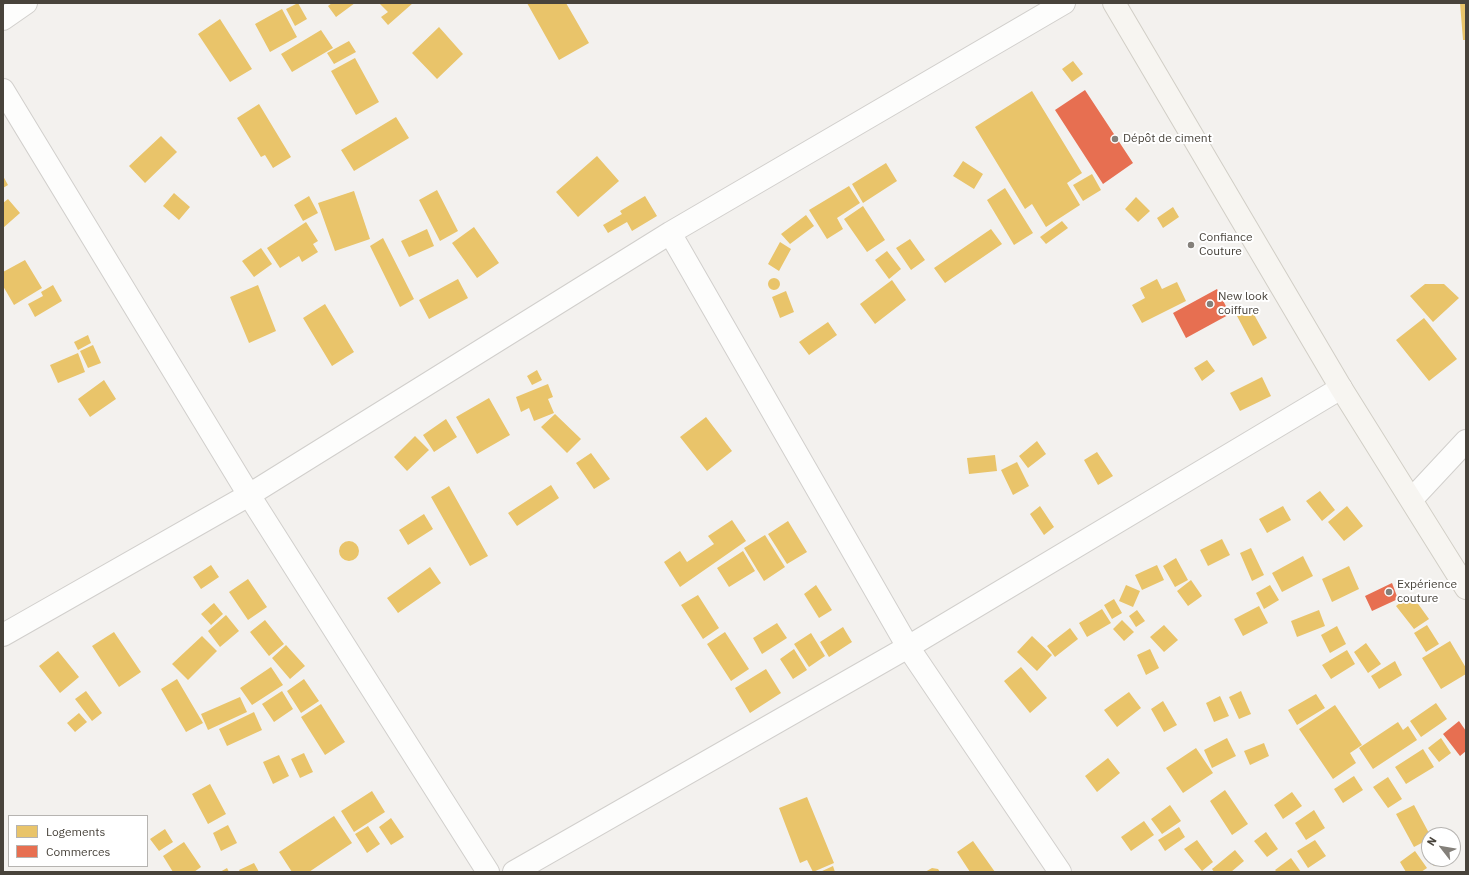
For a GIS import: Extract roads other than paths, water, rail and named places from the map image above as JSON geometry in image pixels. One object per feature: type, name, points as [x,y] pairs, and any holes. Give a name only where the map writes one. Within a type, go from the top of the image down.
[{"type":"main road","points":[[1114,3],[1341,388],[1412,499],[1466,588]]},
{"type":"street","points":[[3,19],[26,3]]},
{"type":"street","points":[[3,635],[249,495],[670,232],[1064,3]]},
{"type":"street","points":[[3,90],[249,495],[488,872]]},
{"type":"street","points":[[670,232],[908,647],[1060,872]]},
{"type":"street","points":[[514,872],[908,647],[1341,388]]},
{"type":"street","points":[[1412,499],[1466,441]]},
{"type":"place","name":"Dépôt de ciment","points":[[1115,139]]},
{"type":"place","name":"Confiance Couture","points":[[1191,245]]},
{"type":"place","name":"New look coiffure","points":[[1210,304]]},
{"type":"place","name":"Expérience couture","points":[[1389,592]]}]
